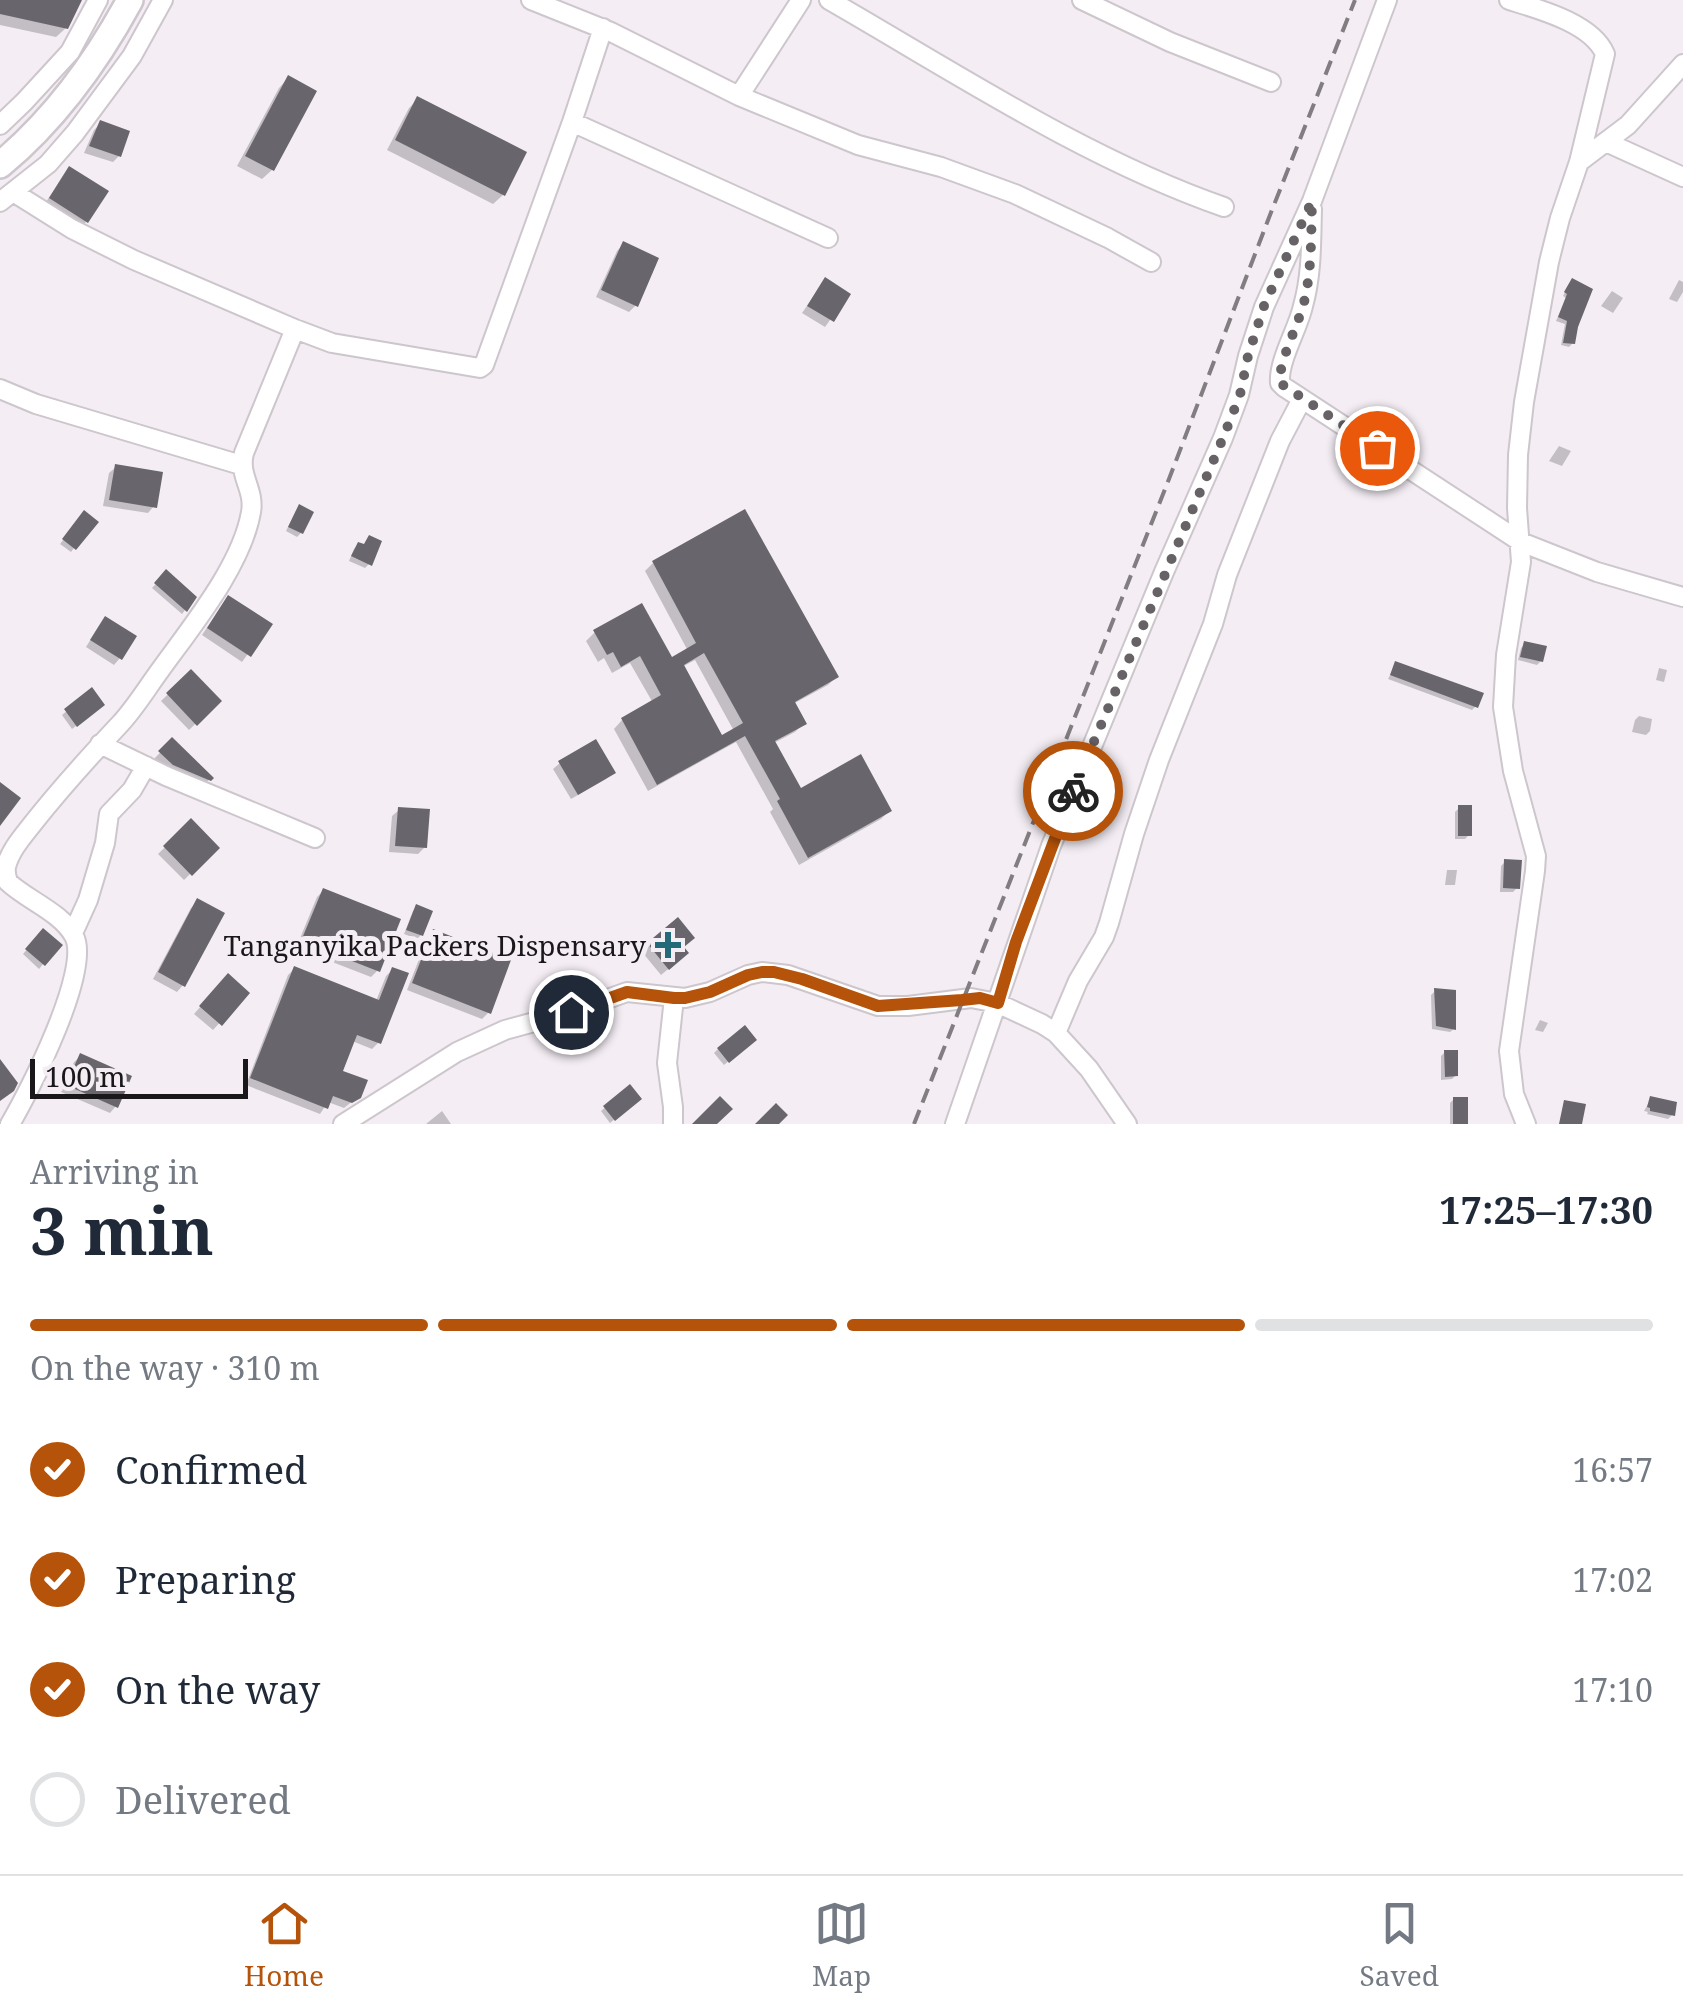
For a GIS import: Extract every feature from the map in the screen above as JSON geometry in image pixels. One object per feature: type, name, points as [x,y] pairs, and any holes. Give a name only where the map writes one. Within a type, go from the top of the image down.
[{"type":"main road","points":[[0,165],[40,126],[80,78],[130,0]]},
{"type":"street","points":[[0,125],[70,52],[98,0]]},
{"type":"street","points":[[163,0],[132,56],[75,133],[48,164],[6,197],[134,260],[294,329],[332,342],[482,368],[603,28]]},
{"type":"street","points":[[531,0],[603,28],[740,96],[858,145],[976,178],[1082,225],[1151,262]]},
{"type":"street","points":[[740,96],[801,0]]},
{"type":"street","points":[[829,0],[1114,161],[1224,207]]},
{"type":"street","points":[[1082,0],[1170,42],[1271,82]]},
{"type":"street","points":[[955,1124],[1056,832],[1240,395],[1264,306],[1312,201],[1387,0]]},
{"type":"street","points":[[1509,0],[1574,25],[1594,37],[1605,54],[1580,162],[1549,262],[1524,402],[1516,480],[1519,581],[1506,655],[1503,707],[1513,771],[1536,856],[1509,1052],[1514,1094],[1526,1124]]},
{"type":"street","points":[[1580,162],[1643,110],[1683,64]]},
{"type":"street","points":[[572,122],[828,238]]},
{"type":"street","points":[[1606,142],[1683,178]]},
{"type":"street","points":[[1312,201],[1310,275],[1279,378],[1284,388],[1520,542],[1596,572],[1683,597]]},
{"type":"street","points":[[10,1124],[38,1073],[66,1002],[78,944],[58,918],[11,886],[3,864],[133,709],[203,612],[237,552],[252,506],[241,465],[294,329]]},
{"type":"street","points":[[0,389],[36,404],[241,465]]},
{"type":"street","points":[[1056,1033],[1078,981],[1104,937],[1159,760],[1213,624],[1227,575],[1280,442],[1302,399]]},
{"type":"street","points":[[100,744],[315,838]]},
{"type":"street","points":[[73,933],[88,900],[110,812],[132,790],[146,766]]},
{"type":"street","points":[[342,1124],[443,1061],[495,1034],[627,992],[674,998],[710,992],[748,975],[774,972],[878,1006],[970,998],[998,1003],[1056,1033],[1089,1069],[1127,1124]]},
{"type":"street","points":[[673,1124],[667,1063],[674,998]]},
{"type":"building","points":[[0,0],[82,0],[68,29],[0,14]]},
{"type":"building","points":[[288,75],[317,91],[274,171],[245,156]]},
{"type":"building","points":[[417,96],[527,152],[505,196],[395,140]]},
{"type":"building","points":[[100,120],[130,131],[121,157],[89,146]]},
{"type":"building","points":[[69,166],[109,191],[88,223],[49,198]]},
{"type":"building","points":[[623,241],[659,258],[638,307],[601,290]]},
{"type":"building","points":[[825,277],[851,294],[834,322],[807,306]]},
{"type":"building","points":[[1572,278],[1593,289],[1575,344],[1563,343],[1567,321],[1558,317]]},
{"type":"building","points":[[115,464],[163,472],[157,508],[109,500]]},
{"type":"building","points":[[299,504],[314,512],[303,534],[288,527]]},
{"type":"building","points":[[745,509],[839,677],[795,702],[807,724],[775,741],[801,788],[861,754],[892,811],[808,858],[745,736],[657,785],[621,718],[661,695],[640,656],[621,667],[613,652],[607,655],[593,630],[642,603],[672,657],[696,643],[652,561]],"holes":[[[704,653],[743,723],[722,735],[684,665]]]},
{"type":"building","points":[[84,510],[99,522],[76,550],[62,539]]},
{"type":"building","points":[[369,535],[382,541],[372,566],[351,556],[358,542],[364,544]]},
{"type":"building","points":[[166,569],[197,597],[187,612],[154,583]]},
{"type":"building","points":[[228,595],[273,624],[251,657],[207,628]]},
{"type":"building","points":[[105,616],[137,636],[122,660],[90,640]]},
{"type":"building","points":[[1524,641],[1547,646],[1543,662],[1520,657]]},
{"type":"building","points":[[1395,661],[1484,693],[1478,708],[1390,675]]},
{"type":"building","points":[[191,669],[222,701],[197,726],[166,693]]},
{"type":"building","points":[[92,687],[105,705],[77,727],[64,709]]},
{"type":"building","points":[[172,737],[214,778],[211,781],[173,765],[158,751]]},
{"type":"building","points":[[596,739],[616,773],[578,795],[558,761]]},
{"type":"building","points":[[0,782],[21,798],[0,826]]},
{"type":"building","points":[[1458,805],[1472,805],[1472,836],[1458,836]]},
{"type":"building","points":[[398,807],[430,809],[427,848],[395,846]]},
{"type":"building","points":[[191,818],[220,848],[192,876],[163,846]]},
{"type":"building","points":[[1504,859],[1522,860],[1520,889],[1503,888]]},
{"type":"building","points":[[323,888],[401,919],[380,972],[301,941]]},
{"type":"building","points":[[197,898],[225,913],[185,987],[158,972]]},
{"type":"building","points":[[416,904],[433,911],[423,936],[406,930]]},
{"type":"building","name":"Tanganyika Packers Dispensary","points":[[678,917],[695,938],[684,947],[689,953],[669,970],[647,943]]},
{"type":"building","points":[[43,928],[63,945],[45,966],[25,949]]},
{"type":"building","points":[[433,929],[511,960],[491,1014],[412,983]]},
{"type":"building","points":[[294,966],[379,1000],[392,967],[409,973],[381,1044],[357,1035],[343,1071],[368,1080],[361,1098],[352,1103],[333,1096],[328,1109],[250,1078]]},
{"type":"building","points":[[228,973],[250,993],[222,1026],[199,1006]]},
{"type":"building","points":[[1434,988],[1456,990],[1456,1030],[1436,1026]]},
{"type":"building","points":[[745,1025],[757,1040],[729,1063],[717,1048]]},
{"type":"building","points":[[1444,1050],[1458,1050],[1458,1076],[1445,1077]]},
{"type":"building","points":[[80,1053],[132,1076],[118,1108],[66,1085]]},
{"type":"building","points":[[0,1059],[18,1083],[0,1101]]},
{"type":"building","points":[[630,1084],[642,1099],[615,1121],[603,1106]]},
{"type":"building","points":[[720,1096],[733,1109],[717,1124],[692,1124]]},
{"type":"building","points":[[1650,1096],[1677,1102],[1675,1116],[1650,1111]]},
{"type":"building","points":[[1453,1097],[1468,1097],[1468,1124],[1453,1124]]},
{"type":"building","points":[[1564,1100],[1586,1104],[1582,1124],[1559,1124]]},
{"type":"building","points":[[776,1103],[788,1115],[779,1124],[755,1124]]},
{"type":"railway","points":[[914,1124],[1355,0]]},
{"type":"way so far","points":[[1073,791],[1223,438],[1240,395],[1264,306],[1312,201],[1310,275],[1280,383],[1377,448]]},
{"type":"place","name":"Tanganyika Packers Dispensary","points":[[668,945]]},
{"type":"route","points":[[571,1012],[633,991],[685,998],[762,972],[802,979],[878,1006],[970,998],[998,1003],[1016,942],[1073,791]]}]
